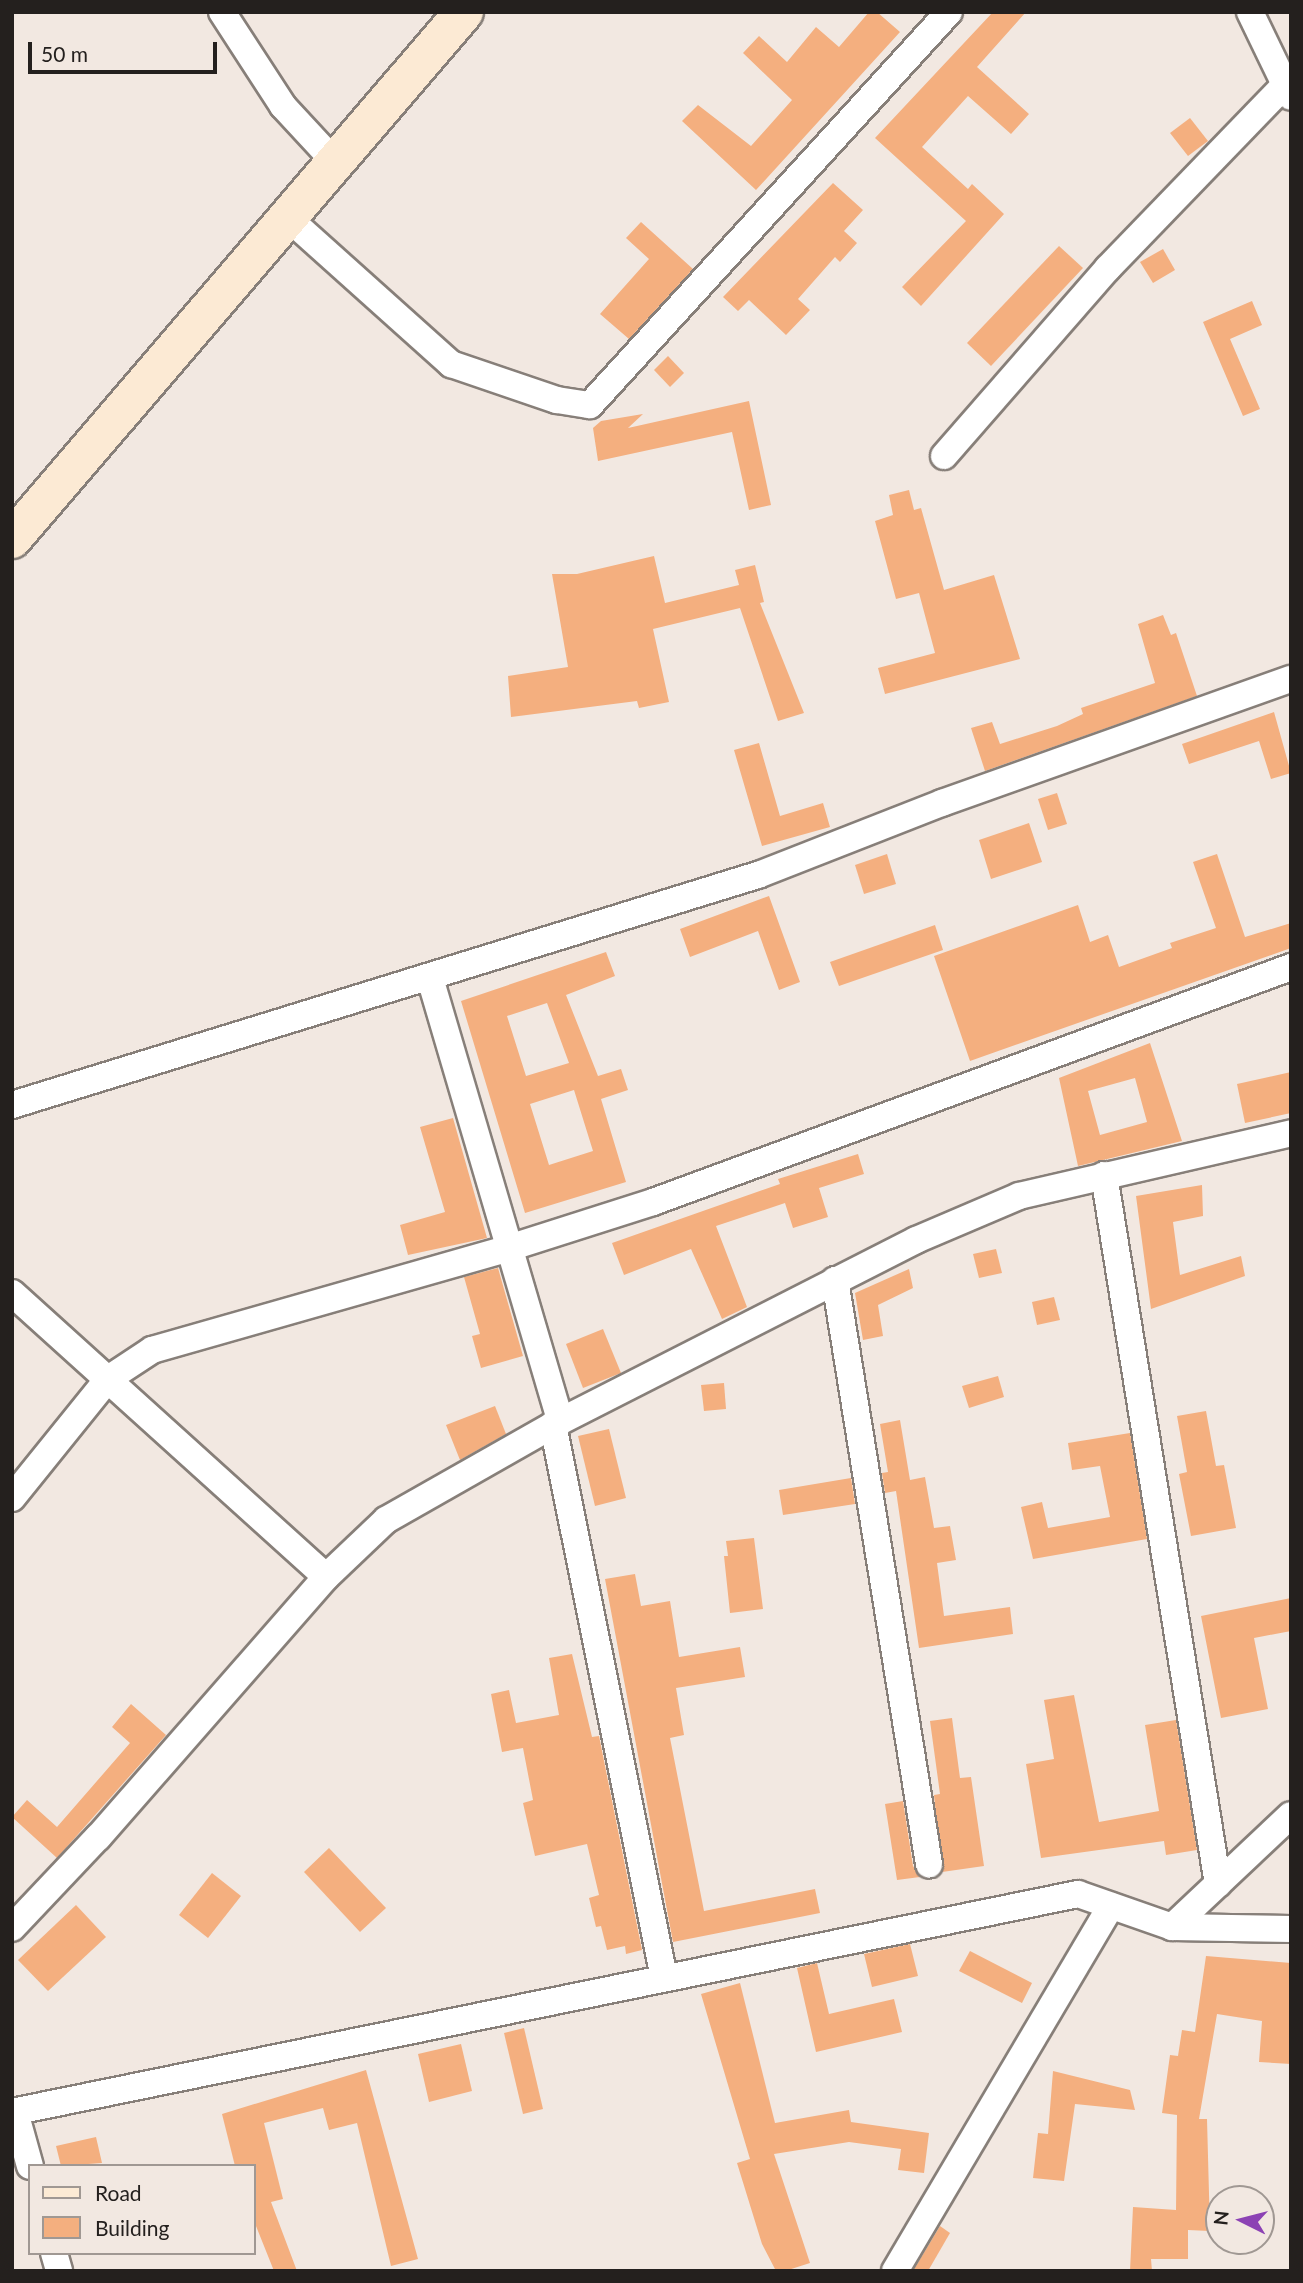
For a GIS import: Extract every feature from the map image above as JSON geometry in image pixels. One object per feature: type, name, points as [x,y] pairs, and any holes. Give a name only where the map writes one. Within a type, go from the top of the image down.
[{"type":"main road","points":[[12,539],[286,216],[464,12]]},
{"type":"street","points":[[222,12],[283,106],[334,161]]},
{"type":"street","points":[[286,216],[451,364],[557,400],[590,405],[949,12]]},
{"type":"street","points":[[944,456],[977,413],[1145,228],[1288,91],[1250,12]]},
{"type":"street","points":[[12,1105],[758,875],[943,803],[1291,679]]},
{"type":"street","points":[[12,1498],[108,1379],[152,1350],[509,1248],[653,1202],[1291,967]]},
{"type":"street","points":[[429,978],[509,1248],[556,1423],[664,1978]]},
{"type":"street","points":[[12,1928],[99,1837],[326,1577],[386,1520],[556,1423],[835,1280],[1019,1196],[1291,1133]]},
{"type":"street","points":[[1104,1175],[1218,1884]]},
{"type":"street","points":[[835,1280],[929,1864]]},
{"type":"street","points":[[12,1293],[326,1577]]},
{"type":"street","points":[[1172,1927],[1291,1815]]},
{"type":"street","points":[[29,2164],[14,2112],[1078,1894],[1172,1927],[1291,1929]]},
{"type":"street","points":[[895,2271],[1111,1906]]},
{"type":"building","points":[[869,12],[877,12],[900,32],[756,190],[682,121],[698,105],[751,146],[792,100],[743,53],[759,36],[787,62],[816,27],[839,47]]},
{"type":"building","points":[[993,12],[1026,12],[977,67],[1029,114],[1011,134],[968,96],[922,147],[968,189],[972,184],[1004,214],[921,306],[902,287],[966,221],[875,138]]},
{"type":"building","points":[[1190,118],[1208,141],[1188,156],[1170,133]]},
{"type":"building","points":[[833,183],[863,210],[844,231],[857,243],[840,262],[835,257],[798,299],[810,310],[786,335],[749,300],[738,311],[723,297]]},
{"type":"building","points":[[641,222],[693,269],[629,339],[600,314],[649,259],[626,238]]},
{"type":"building","points":[[1059,246],[1083,268],[991,366],[967,343]]},
{"type":"building","points":[[1163,249],[1175,270],[1153,283],[1140,262]]},
{"type":"building","points":[[1252,301],[1262,325],[1230,339],[1260,409],[1243,416],[1203,322]]},
{"type":"building","points":[[668,356],[684,373],[670,387],[654,370]]},
{"type":"building","points":[[749,401],[771,505],[749,510],[732,432],[598,461],[593,428],[601,421],[643,414],[628,428]]},
{"type":"building","points":[[909,490],[914,510],[921,508],[944,590],[994,575],[1020,659],[885,694],[878,668],[935,653],[919,593],[896,599],[875,521],[893,515],[889,495]]},
{"type":"building","points":[[654,556],[665,603],[739,585],[735,570],[755,565],[764,602],[760,603],[804,713],[778,721],[740,608],[653,629],[669,702],[639,708],[637,701],[511,717],[508,676],[568,667],[552,574],[577,574]]},
{"type":"building","points":[[1163,615],[1171,635],[1176,633],[1197,696],[985,771],[971,728],[992,722],[1000,744],[1057,726],[1083,714],[1081,708],[1155,683],[1138,624]]},
{"type":"building","points":[[1274,712],[1291,773],[1271,779],[1259,741],[1189,764],[1182,744]]},
{"type":"building","points":[[759,743],[780,816],[823,803],[830,827],[762,846],[734,750]]},
{"type":"building","points":[[1057,793],[1067,824],[1048,830],[1038,799]]},
{"type":"building","points":[[1029,823],[1042,862],[991,879],[979,840]]},
{"type":"building","points":[[887,854],[896,884],[864,894],[855,865]]},
{"type":"building","points":[[1217,854],[1245,937],[1291,923],[1291,948],[970,1061],[934,956],[1078,905],[1090,942],[1108,935],[1119,967],[1172,948],[1170,943],[1216,928],[1193,862]]},
{"type":"building","points":[[769,896],[800,982],[779,990],[758,931],[690,957],[680,929]]},
{"type":"building","points":[[935,925],[943,950],[839,986],[830,962]]},
{"type":"building","points":[[606,952],[615,976],[566,995],[598,1076],[621,1069],[628,1090],[601,1099],[626,1182],[525,1213],[461,1001]],"holes":[[[547,1003],[569,1063],[526,1076],[507,1016]],[[574,1090],[593,1151],[549,1165],[530,1104]]]},
{"type":"building","points":[[1150,1043],[1182,1141],[1078,1166],[1059,1078]],"holes":[[[1135,1078],[1147,1122],[1100,1135],[1088,1091]]]},
{"type":"building","points":[[1291,1072],[1291,1113],[1245,1123],[1237,1084]]},
{"type":"building","points":[[453,1118],[487,1238],[408,1255],[400,1225],[445,1212],[420,1127]]},
{"type":"building","points":[[858,1154],[864,1174],[819,1188],[828,1217],[793,1228],[785,1203],[716,1226],[747,1307],[722,1319],[691,1249],[624,1275],[612,1243],[780,1184],[778,1179]]},
{"type":"building","points":[[1202,1185],[1203,1216],[1173,1222],[1180,1275],[1241,1256],[1245,1276],[1151,1309],[1136,1196]]},
{"type":"building","points":[[996,1249],[1002,1273],[979,1278],[973,1254]]},
{"type":"building","points":[[498,1268],[523,1356],[481,1368],[472,1336],[480,1334],[464,1277]]},
{"type":"building","points":[[909,1269],[913,1288],[878,1305],[883,1336],[863,1340],[855,1293]]},
{"type":"building","points":[[1054,1297],[1060,1320],[1037,1325],[1032,1302]]},
{"type":"building","points":[[603,1329],[621,1373],[583,1388],[566,1344]]},
{"type":"building","points":[[998,1376],[1004,1397],[969,1408],[962,1386]]},
{"type":"building","points":[[724,1383],[726,1409],[704,1411],[701,1385]]},
{"type":"building","points":[[495,1406],[506,1434],[460,1460],[446,1425]]},
{"type":"building","points":[[1206,1411],[1216,1466],[1224,1465],[1236,1528],[1191,1536],[1179,1474],[1187,1472],[1177,1416]]},
{"type":"building","points":[[900,1420],[910,1480],[925,1477],[934,1528],[950,1526],[956,1560],[937,1563],[944,1616],[1010,1607],[1013,1634],[919,1648],[896,1491],[885,1493],[882,1473],[888,1472],[880,1424]]},
{"type":"building","points":[[609,1429],[626,1498],[595,1506],[578,1436]]},
{"type":"building","points":[[1130,1433],[1147,1539],[1033,1559],[1021,1507],[1042,1502],[1048,1528],[1110,1517],[1100,1466],[1072,1470],[1068,1443]]},
{"type":"building","points":[[851,1478],[855,1504],[783,1515],[779,1490]]},
{"type":"building","points":[[754,1538],[763,1609],[730,1613],[724,1556],[728,1556],[726,1541]]},
{"type":"building","points":[[635,1574],[641,1606],[670,1601],[679,1657],[740,1647],[745,1677],[676,1688],[684,1735],[670,1738],[704,1911],[815,1889],[820,1913],[673,1942],[605,1579]]},
{"type":"building","points":[[1291,1598],[1291,1631],[1254,1638],[1268,1709],[1221,1718],[1201,1616]]},
{"type":"building","points":[[572,1654],[592,1737],[599,1736],[642,1950],[626,1954],[625,1946],[607,1950],[601,1926],[596,1927],[589,1898],[599,1895],[587,1844],[535,1856],[523,1803],[533,1800],[523,1748],[502,1752],[491,1694],[509,1690],[516,1723],[559,1715],[549,1658]]},
{"type":"building","points":[[1074,1695],[1099,1822],[1159,1811],[1145,1725],[1176,1720],[1197,1850],[1166,1855],[1164,1841],[1041,1858],[1026,1764],[1054,1759],[1044,1700]]},
{"type":"building","points":[[131,1704],[166,1735],[57,1858],[12,1817],[27,1800],[57,1827],[130,1743],[112,1727]]},
{"type":"building","points":[[952,1718],[960,1778],[971,1777],[984,1866],[942,1872],[934,1795],[940,1794],[930,1721]]},
{"type":"building","points":[[903,1801],[913,1866],[920,1877],[897,1880],[885,1804]]},
{"type":"building","points":[[329,1848],[386,1908],[360,1932],[304,1872]]},
{"type":"building","points":[[212,1873],[241,1896],[208,1938],[179,1915]]},
{"type":"building","points":[[76,1905],[106,1937],[48,1991],[18,1960]]},
{"type":"building","points":[[910,1944],[918,1976],[872,1987],[864,1954]]},
{"type":"building","points":[[970,1951],[1032,1983],[1022,2003],[959,1971]]},
{"type":"building","points":[[1206,1956],[1291,1963],[1291,2064],[1259,2062],[1262,2021],[1217,2014],[1199,2119],[1207,2119],[1209,2185],[1205,2185],[1205,2231],[1188,2230],[1188,2259],[1151,2259],[1152,2271],[1130,2271],[1133,2207],[1176,2210],[1177,2115],[1162,2113],[1170,2055],[1178,2056],[1182,2030],[1195,2032]]},
{"type":"building","points":[[817,1963],[829,2014],[894,1999],[902,2032],[816,2052],[797,1968]]},
{"type":"building","points":[[740,1983],[775,2123],[849,2110],[851,2122],[929,2133],[924,2173],[898,2170],[901,2149],[849,2142],[774,2154],[810,2263],[785,2271],[776,2271],[762,2244],[737,2163],[750,2159],[701,1994]]},
{"type":"building","points":[[524,2028],[543,2109],[523,2114],[504,2033]]},
{"type":"building","points":[[461,2044],[472,2091],[429,2102],[418,2054]]},
{"type":"building","points":[[366,2070],[418,2259],[391,2266],[357,2123],[329,2130],[323,2108],[264,2123],[283,2199],[271,2202],[297,2271],[274,2271],[256,2226],[256,2164],[234,2164],[222,2114]]},
{"type":"building","points":[[1053,2071],[1130,2090],[1135,2110],[1075,2104],[1064,2181],[1033,2178],[1038,2133],[1048,2134]]},
{"type":"building","points":[[96,2137],[102,2163],[60,2164],[56,2146]]},
{"type":"building","points":[[940,2226],[950,2233],[928,2271],[913,2271]]}]
